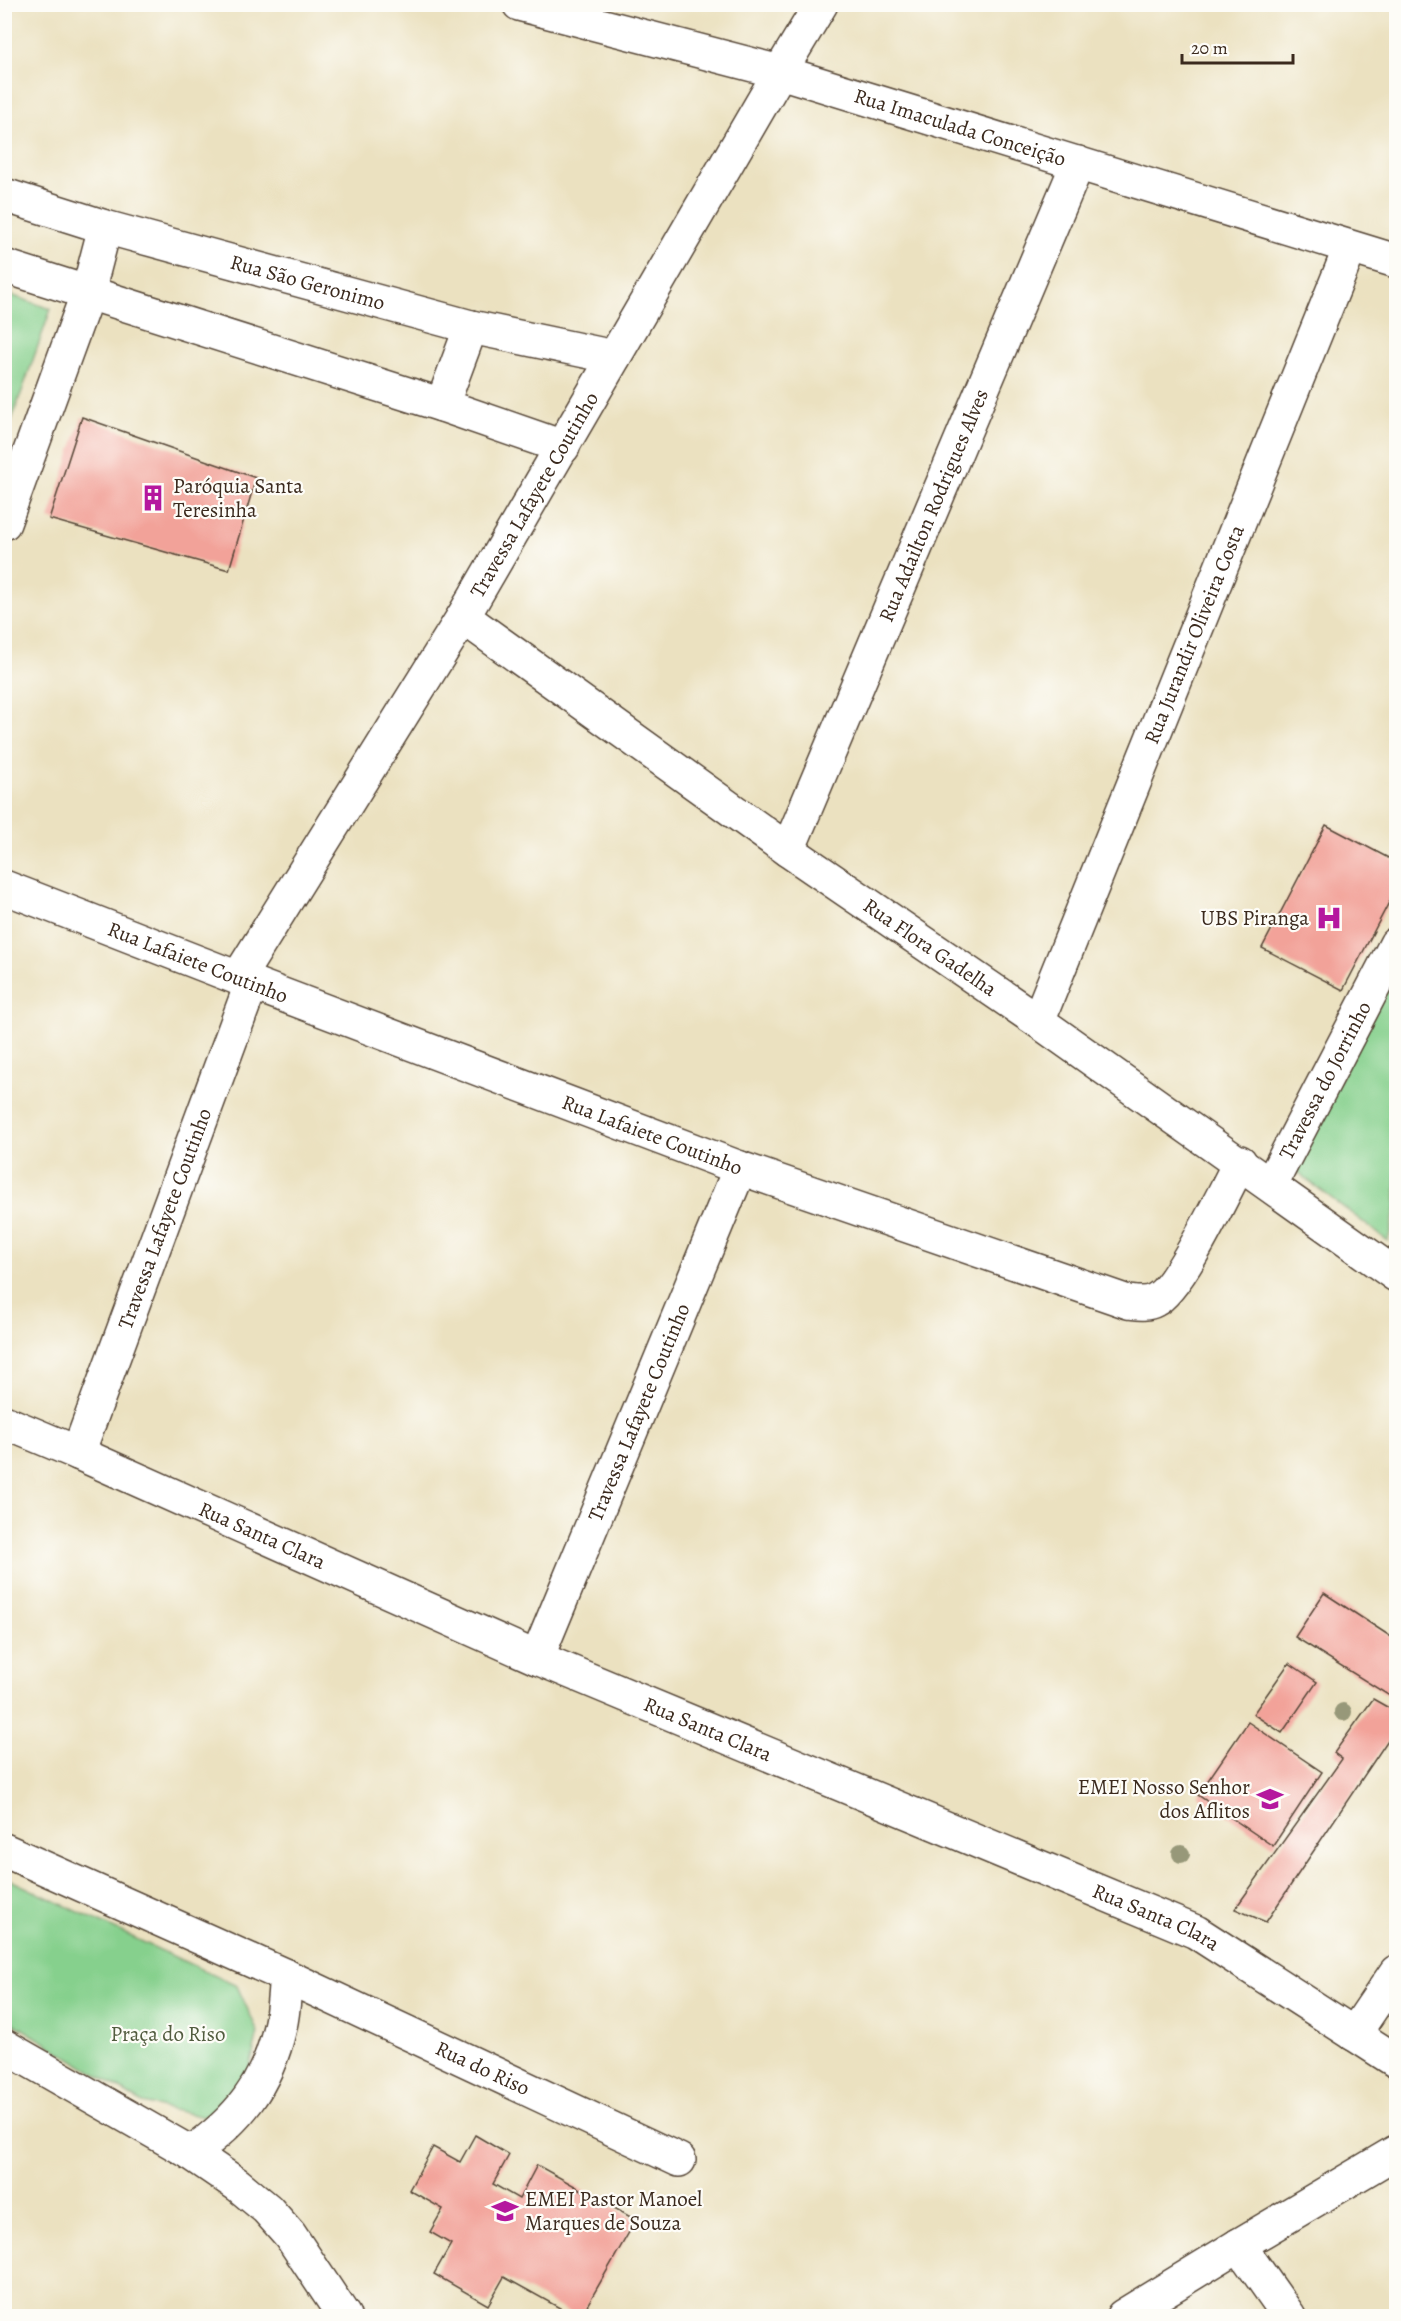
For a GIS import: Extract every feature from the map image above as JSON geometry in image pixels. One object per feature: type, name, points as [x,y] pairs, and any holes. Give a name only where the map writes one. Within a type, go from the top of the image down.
[{"type":"street","name":"Rua Imaculada Conceição","points":[[519,4],[780,72],[1396,261]]},
{"type":"street","name":"Travessa Lafayete Coutinho","points":[[78,1453],[245,980],[463,617],[821,4]]},
{"type":"street","name":"Rua Adailton Rodrigues Alves","points":[[788,850],[1078,163]]},
{"type":"street","name":"Rua São Geronimo","points":[[4,195],[105,227],[471,327],[614,357]]},
{"type":"street","points":[[4,524],[88,292],[105,227]]},
{"type":"street","name":"Rua Jurandir Oliveira Costa","points":[[1038,1021],[1350,248]]},
{"type":"street","points":[[4,266],[442,405],[563,447]]},
{"type":"street","points":[[442,405],[471,327]]},
{"type":"street","name":"Rua Flora Gadelha","points":[[463,617],[788,850],[1240,1162],[1396,1275]]},
{"type":"street","name":"Rua Lafaiete Coutinho","points":[[4,887],[740,1168],[1128,1302],[1143,1304],[1156,1300],[1176,1281],[1240,1162]]},
{"type":"street","name":"Travessa do Jorrinho","points":[[1271,1184],[1396,944]]},
{"type":"street","name":"Travessa Lafayete Coutinho","points":[[537,1658],[740,1168]]},
{"type":"street","name":"Rua Santa Clara","points":[[4,1422],[537,1658],[1196,1932],[1396,2061]]},
{"type":"street","name":"Rua do Riso","points":[[4,1850],[286,1976],[679,2160]]},
{"type":"street","points":[[1354,2034],[1396,1972]]},
{"type":"street","points":[[191,2153],[219,2133],[245,2106],[268,2067],[280,2026],[286,1976]]},
{"type":"street","points":[[4,2046],[191,2153],[238,2185],[267,2209],[290,2235],[345,2316]]},
{"type":"street","points":[[1123,2316],[1396,2152]]},
{"type":"street","points":[[1239,2245],[1289,2316]]},
{"type":"green space","points":[[4,293],[51,309],[5,439]]},
{"type":"green space","points":[[1396,972],[1396,1207],[1388,1241],[1293,1169]]},
{"type":"green space","name":"Praça do Riso","points":[[4,1877],[237,1986],[258,2032],[245,2089],[203,2117],[143,2103],[5,2018]]},
{"type":"building","name":"Paróquia Santa Teresinha","points":[[82,417],[256,478],[229,570],[49,519]]},
{"type":"building","name":"UBS Piranga","points":[[1326,825],[1396,862],[1396,889],[1343,990],[1262,948]]},
{"type":"building","points":[[1324,1593],[1396,1640],[1396,1700],[1295,1637]]},
{"type":"building","points":[[1289,1663],[1317,1682],[1282,1733],[1253,1714]]},
{"type":"building","points":[[1373,1699],[1396,1712],[1396,1728],[1266,1922],[1235,1909],[1342,1759],[1334,1753]]},
{"type":"building","points":[[1248,1722],[1322,1772],[1273,1846],[1198,1795]]},
{"type":"building","points":[[475,2135],[509,2155],[493,2184],[519,2199],[537,2165],[636,2220],[581,2316],[574,2316],[504,2277],[488,2305],[434,2274],[451,2244],[430,2232],[443,2209],[409,2190],[433,2147],[460,2162]]},
{"type":"place","name":"Paróquia Santa Teresinha","points":[[153,498]]},
{"type":"place","name":"UBS Piranga","points":[[1329,918]]},
{"type":"place","name":"EMEI Nosso Senhor dos Aflitos","points":[[1270,1799]]},
{"type":"place","name":"EMEI Pastor Manoel Marques de Souza","points":[[505,2211]]}]
